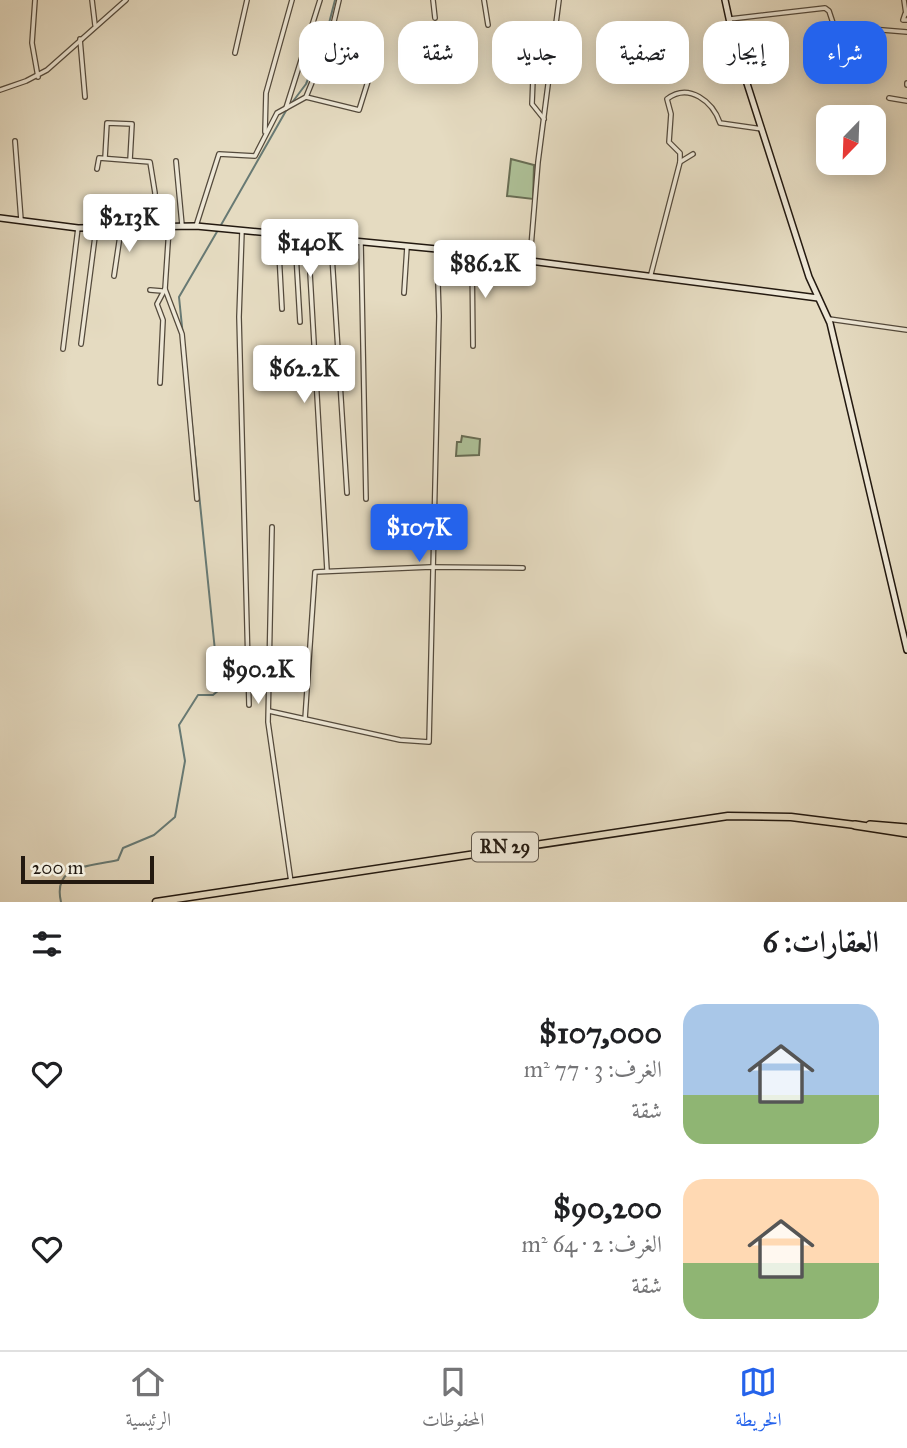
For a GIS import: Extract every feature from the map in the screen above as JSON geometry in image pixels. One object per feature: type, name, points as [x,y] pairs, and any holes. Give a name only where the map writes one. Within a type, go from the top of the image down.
[{"type":"highway","name":"RN 29","points":[[855,825],[907,830]]},
{"type":"main road","name":"RN 29","points":[[156,902],[728,816],[790,817],[855,825]]},
{"type":"street","points":[[35,0],[32,43],[38,77]]},
{"type":"street","points":[[92,0],[95,25]]},
{"type":"street","points":[[0,90],[38,77],[126,0]]},
{"type":"street","points":[[235,53],[247,0]]},
{"type":"street","points":[[264,134],[267,93],[292,0]]},
{"type":"street","points":[[286,108],[320,0]]},
{"type":"street","points":[[196,226],[219,154],[252,157],[277,113],[306,97],[330,38],[339,0]]},
{"type":"street","points":[[433,0],[435,18]]},
{"type":"street","points":[[484,0],[488,25]]},
{"type":"street","points":[[557,21],[559,0]]},
{"type":"street","points":[[725,0],[728,20],[809,277],[828,318],[907,649]]},
{"type":"street","points":[[904,0],[906,13],[903,19],[907,20]]},
{"type":"street","points":[[728,20],[825,8],[830,11],[834,26],[907,33]]},
{"type":"street","points":[[80,39],[85,97]]},
{"type":"street","points":[[306,97],[359,110],[367,84]]},
{"type":"street","points":[[534,84],[532,104],[544,119]]},
{"type":"street","points":[[530,259],[549,84]]},
{"type":"street","points":[[651,274],[680,162],[680,153],[669,142],[671,114],[666,102],[673,94],[687,93],[705,99],[712,106],[720,123],[762,129]]},
{"type":"street","points":[[889,98],[907,101]]},
{"type":"street","points":[[104,158],[107,123],[120,122],[133,125],[130,160]]},
{"type":"street","points":[[15,141],[21,222]]},
{"type":"street","points":[[680,162],[693,154]]},
{"type":"street","points":[[97,169],[97,159],[104,158],[150,162],[155,193],[153,229]]},
{"type":"street","points":[[176,161],[181,191],[182,227]]},
{"type":"street","points":[[0,218],[96,229],[196,226],[437,249],[651,274],[818,298]]},
{"type":"street","points":[[63,349],[78,228]]},
{"type":"street","points":[[160,383],[163,320],[157,304],[164,290],[169,228]]},
{"type":"street","points":[[81,344],[96,229]]},
{"type":"street","points":[[114,276],[121,229]]},
{"type":"street","points":[[242,231],[239,307],[249,705]]},
{"type":"street","points":[[278,235],[282,309]]},
{"type":"street","points":[[295,237],[300,322]]},
{"type":"street","points":[[308,238],[327,570]]},
{"type":"street","points":[[331,240],[347,493]]},
{"type":"street","points":[[360,242],[366,499]]},
{"type":"street","points":[[404,293],[407,247]]},
{"type":"street","points":[[269,711],[400,740],[429,742],[431,567],[439,316],[437,249]]},
{"type":"street","points":[[472,253],[472,346]]},
{"type":"street","points":[[149,290],[164,290]]},
{"type":"street","points":[[164,290],[182,334],[197,499]]},
{"type":"street","points":[[828,318],[907,330]]},
{"type":"street","points":[[272,527],[269,711],[291,882]]},
{"type":"street","points":[[304,719],[315,572],[431,567],[523,568]]},
{"type":"green space","points":[[511,159],[534,165],[533,199],[507,196]]},
{"type":"green space","points":[[462,436],[480,439],[479,455],[456,456],[457,442],[461,442]]},
{"type":"waterway","points":[[291,104],[306,84],[326,35],[335,0]]},
{"type":"waterway","points":[[221,225],[287,109]]},
{"type":"waterway","points":[[61,902],[62,880],[68,874],[85,866],[118,860],[123,848],[154,835],[175,817],[185,761],[179,725],[198,695],[213,695],[219,690],[179,297],[218,230]]}]
